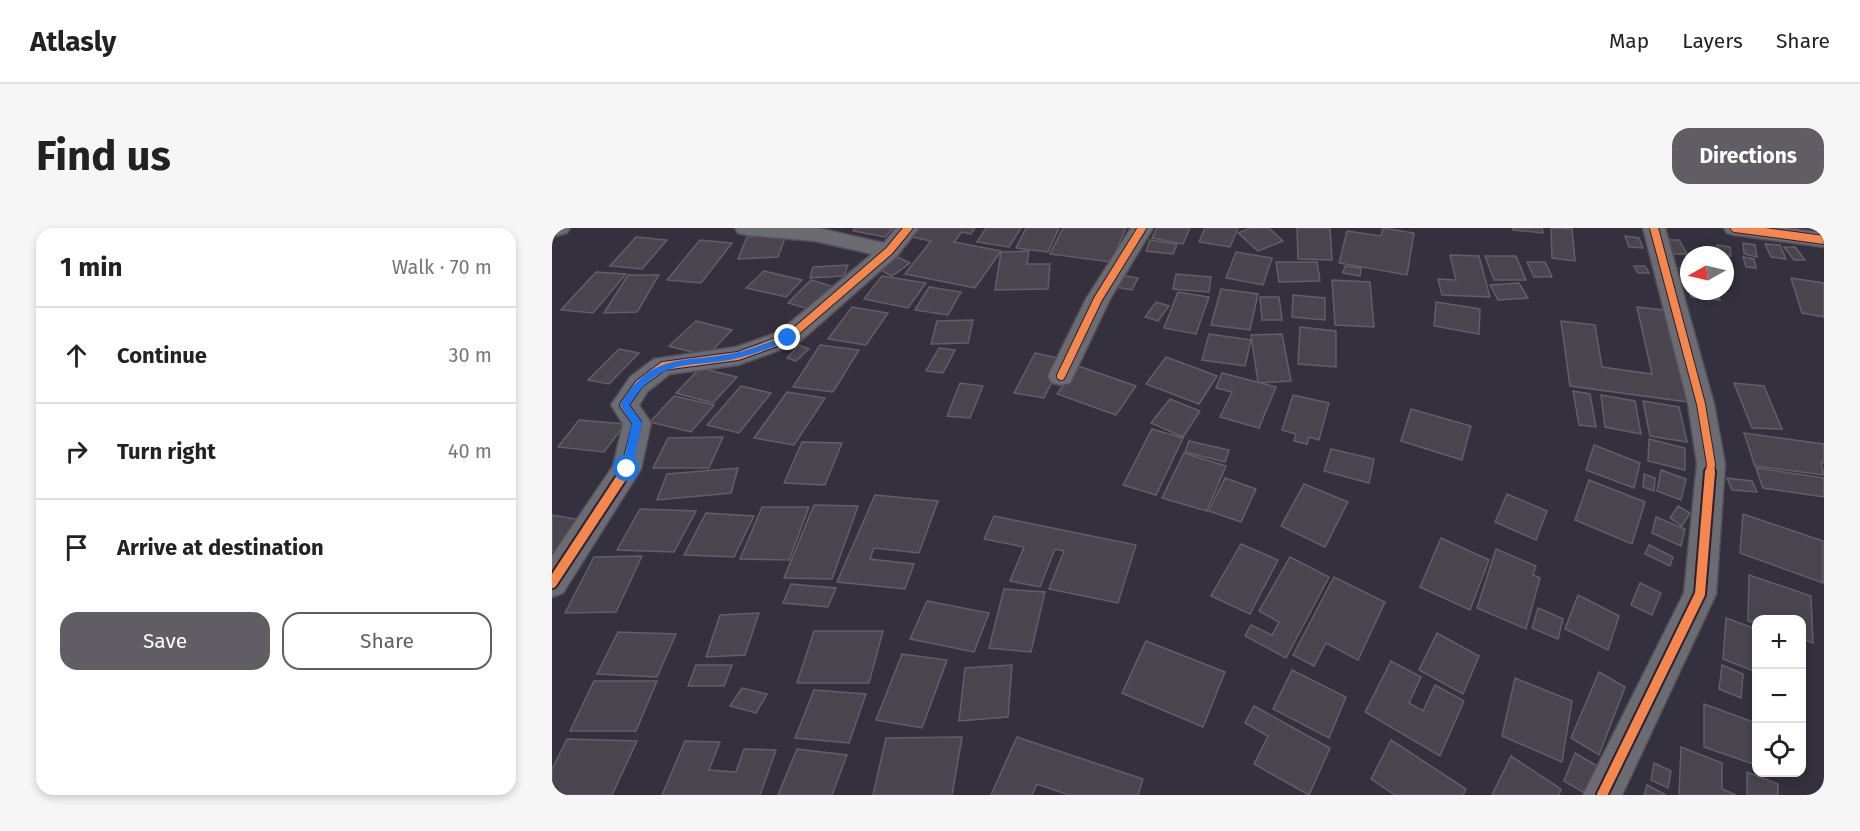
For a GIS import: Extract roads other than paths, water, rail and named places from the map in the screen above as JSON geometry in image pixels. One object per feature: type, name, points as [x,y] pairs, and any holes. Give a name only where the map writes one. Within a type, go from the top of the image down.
[{"type":"street","points":[[552,230],[559,228]]},
{"type":"street","points":[[746,228],[815,234],[889,251]]},
{"type":"street","points":[[552,583],[627,469],[637,423],[624,405],[639,384],[663,366],[738,356],[788,338],[889,251],[908,228]]},
{"type":"street","points":[[1061,376],[1098,299],[1142,228]]},
{"type":"street","points":[[1602,795],[1700,594],[1710,464],[1701,404],[1654,228]]},
{"type":"street","points":[[1735,228],[1824,240]]}]
